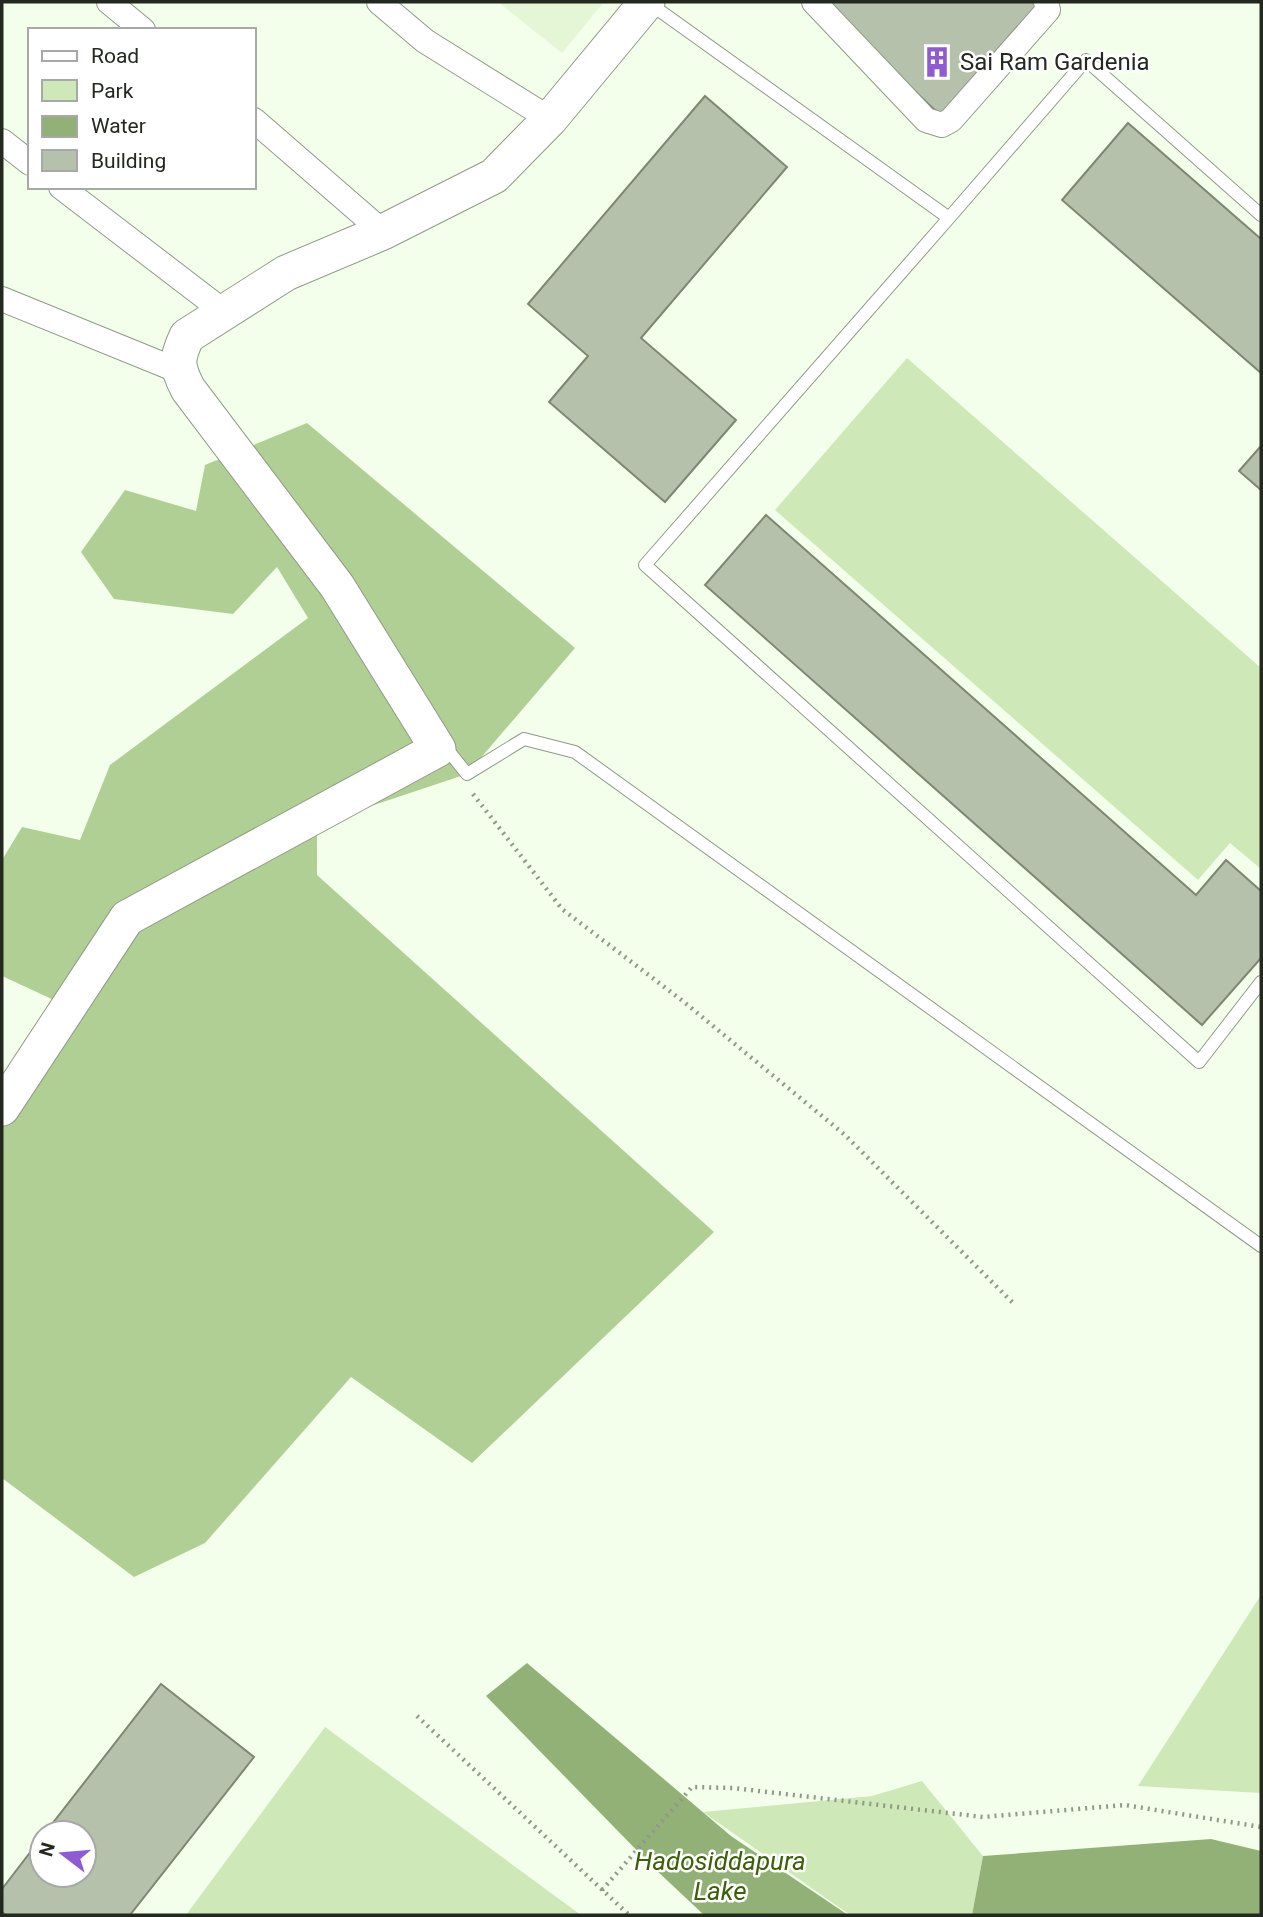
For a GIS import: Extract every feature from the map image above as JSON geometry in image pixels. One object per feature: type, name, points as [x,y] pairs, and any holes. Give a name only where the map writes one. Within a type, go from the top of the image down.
[{"type":"street","points":[[109,2],[141,28]]},
{"type":"street","points":[[379,2],[425,41],[550,119]]},
{"type":"street","points":[[2,1108],[127,918],[438,749],[337,586],[188,389],[179,371],[179,353],[187,336],[286,273],[383,232],[494,176],[550,119],[647,2]]},
{"type":"street","points":[[814,2],[926,120],[942,125],[951,120],[1048,10],[1046,2]]},
{"type":"street","points":[[256,122],[383,232]]},
{"type":"street","points":[[2,141],[28,161]]},
{"type":"street","points":[[64,189],[223,311]]},
{"type":"street","points":[[2,299],[179,371]]},
{"type":"lane","points":[[647,2],[948,218]]},
{"type":"lane","points":[[1261,215],[1086,61],[645,565],[1199,1062],[1261,982]]},
{"type":"lane","points":[[434,744],[447,750],[467,774],[524,739],[575,752],[1261,1246]]},
{"type":"path","points":[[471,792],[562,909],[684,1002],[845,1135],[1013,1303]]},
{"type":"path","points":[[416,1716],[629,1915]]},
{"type":"path","points":[[602,1890],[692,1787],[733,1788],[983,1817],[1125,1805],[1261,1827]]},
{"type":"shaded area","points":[[498,2],[604,2],[562,53]]},
{"type":"shaded area","points":[[307,423],[575,648],[467,774],[317,824],[317,875],[714,1232],[472,1463],[351,1377],[205,1543],[134,1577],[2,1478],[2,1105],[56,1001],[2,976],[2,860],[22,827],[80,840],[110,765],[308,618],[277,567],[233,614],[114,599],[81,552],[125,490],[196,511],[205,465]]},
{"type":"green space","points":[[907,358],[1261,668],[1261,869],[1230,843],[1198,880],[775,510]]},
{"type":"green space","points":[[1261,1595],[1261,1793],[1138,1786]]},
{"type":"green space","points":[[325,1727],[581,1915],[186,1915]]},
{"type":"green space","points":[[922,1781],[983,1856],[972,1915],[850,1915],[703,1812],[872,1796]]},
{"type":"water","name":"Hadosiddapura Lake","points":[[527,1663],[731,1836],[848,1915],[704,1915],[655,1869],[486,1696]]},
{"type":"water","points":[[1211,1839],[1261,1851],[1261,1915],[972,1915],[983,1856]]},
{"type":"building","name":"Sai Ram Gardenia","points":[[821,2],[1035,2],[1042,8],[940,115]]},
{"type":"building","points":[[705,96],[787,167],[641,338],[736,420],[665,502],[549,402],[588,356],[528,304]]},
{"type":"building","points":[[1128,123],[1261,239],[1261,373],[1062,200]]},
{"type":"building","points":[[1261,446],[1261,490],[1239,471]]},
{"type":"building","points":[[766,515],[1196,895],[1226,860],[1261,891],[1261,958],[1202,1025],[705,585]]},
{"type":"building","points":[[161,1684],[254,1757],[130,1915],[6,1915],[2,1912],[2,1889],[28,1855],[28,1889],[98,1889],[98,1819],[56,1819]]},
{"type":"place","name":"Sai Ram Gardenia","points":[[937,62]]}]
